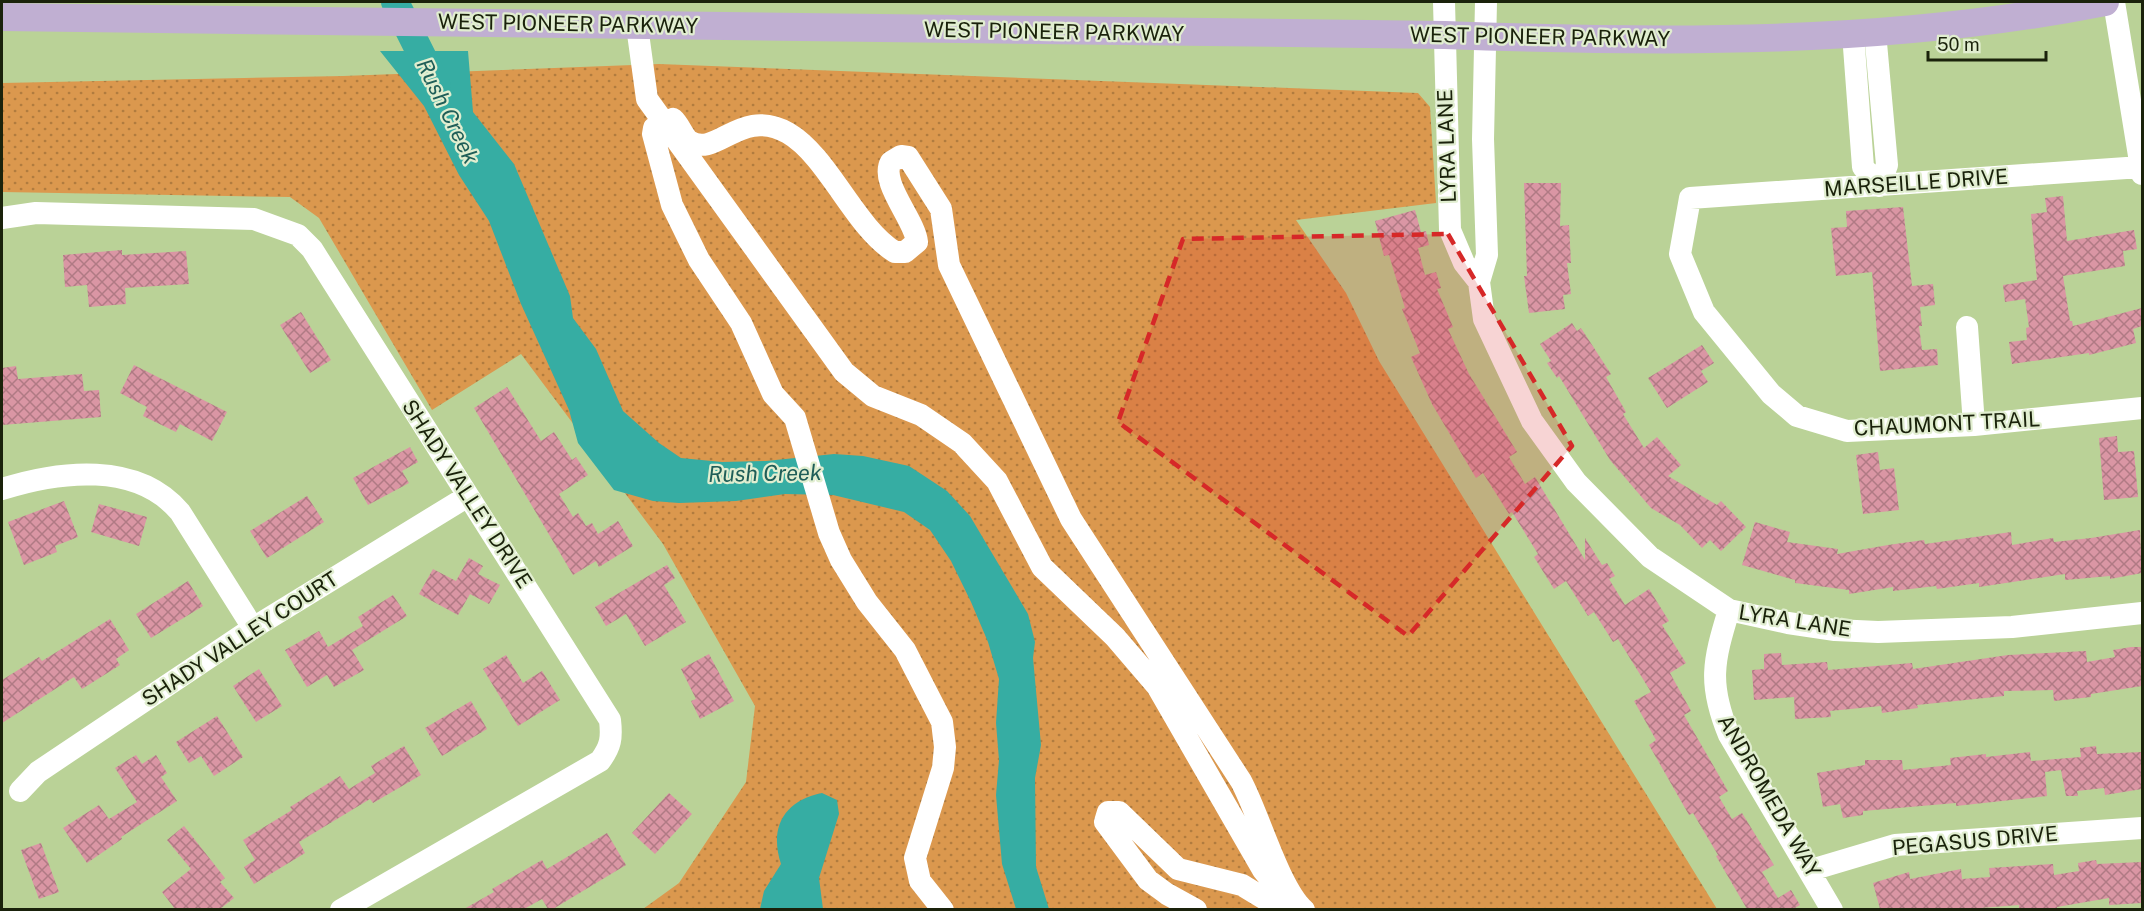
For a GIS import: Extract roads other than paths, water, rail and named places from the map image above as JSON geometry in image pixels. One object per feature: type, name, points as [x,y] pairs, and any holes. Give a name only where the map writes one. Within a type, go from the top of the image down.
[{"type":"main road","name":"WEST PIONEER PARKWAY","points":[[2,17],[1445,35],[1616,40],[1864,33],[2061,10],[2105,2]]},
{"type":"street","name":"LYRA LANE","points":[[1444,2],[1450,230],[1464,262],[1479,282]]},
{"type":"street","name":"LYRA LANE","points":[[1486,2],[1484,140],[1487,255],[1479,282],[1484,319],[1493,343],[1532,421],[1576,482],[1650,556],[1729,610],[1788,623],[1878,632],[2012,627],[2142,613]]},
{"type":"street","points":[[2114,2],[2142,171]]},
{"type":"street","points":[[637,26],[647,99],[844,372],[873,396],[921,415],[962,443],[997,481],[1042,567],[1115,638],[1157,686],[1263,870],[1296,909]]},
{"type":"street","points":[[1864,33],[1863,167],[1879,186]]},
{"type":"street","points":[[943,909],[920,881],[915,858],[943,768],[945,747],[942,722],[905,650],[867,602],[841,560],[822,508],[797,424],[764,380],[756,354],[741,323],[699,260],[672,205],[653,134],[654,128],[664,122],[673,119],[688,140],[699,143],[719,141],[747,125],[766,123],[787,133],[799,140],[875,233],[895,252],[905,252],[917,243],[916,231],[896,195],[889,175],[891,162],[901,156],[908,158],[941,209],[949,265],[1071,519],[1241,781],[1254,805],[1290,892],[1304,909]]},
{"type":"street","name":"MARSEILLE DRIVE","points":[[1690,198],[2142,171]]},
{"type":"street","name":"CHAUMONT TRAIL","points":[[1690,198],[1680,254],[1704,312],[1771,394],[1797,416],[1847,431],[1974,425],[2142,408]]},
{"type":"street","name":"SHADY VALLEY DRIVE","points":[[2,218],[36,213],[222,216],[255,219],[298,235],[312,249],[610,720],[612,738],[609,749],[600,761],[341,909]]},
{"type":"street","points":[[1967,327],[1974,425]]},
{"type":"street","points":[[2,489],[22,483],[70,475],[104,475],[138,481],[166,496],[180,512],[253,628]]},
{"type":"street","name":"SHADY VALLEY COURT","points":[[20,791],[38,772],[253,628],[468,496]]},
{"type":"street","name":"ANDROMEDA WAY","points":[[1729,610],[1718,646],[1713,683],[1719,711],[1729,735],[1833,909]]},
{"type":"street","points":[[1196,909],[1167,894],[1148,880],[1106,822],[1108,812],[1119,812],[1178,869],[1242,885],[1283,909]]},
{"type":"street","name":"PEGASUS DRIVE","points":[[1811,870],[1896,845],[2142,828]]},
{"type":"water","points":[[380,51],[468,51],[473,112],[514,164],[570,296],[573,318],[596,349],[623,411],[659,443],[681,458],[722,462],[766,461],[834,454],[863,456],[909,466],[947,491],[970,516],[1028,614],[1035,642],[1033,658],[1041,745],[1035,778],[1036,867],[1049,909],[1016,909],[1002,864],[996,795],[999,760],[996,723],[999,679],[988,642],[971,602],[951,561],[930,530],[904,512],[833,495],[785,494],[736,501],[679,503],[653,501],[614,490],[578,443],[569,410],[521,304],[489,221],[459,175],[424,106]]},
{"type":"water","points":[[822,793],[837,800],[839,814],[819,878],[823,909],[760,909],[764,891],[781,864],[777,838],[783,818],[798,802]]},
{"type":"waterway","name":"Rush Creek","points":[[395,2],[437,86]]}]
